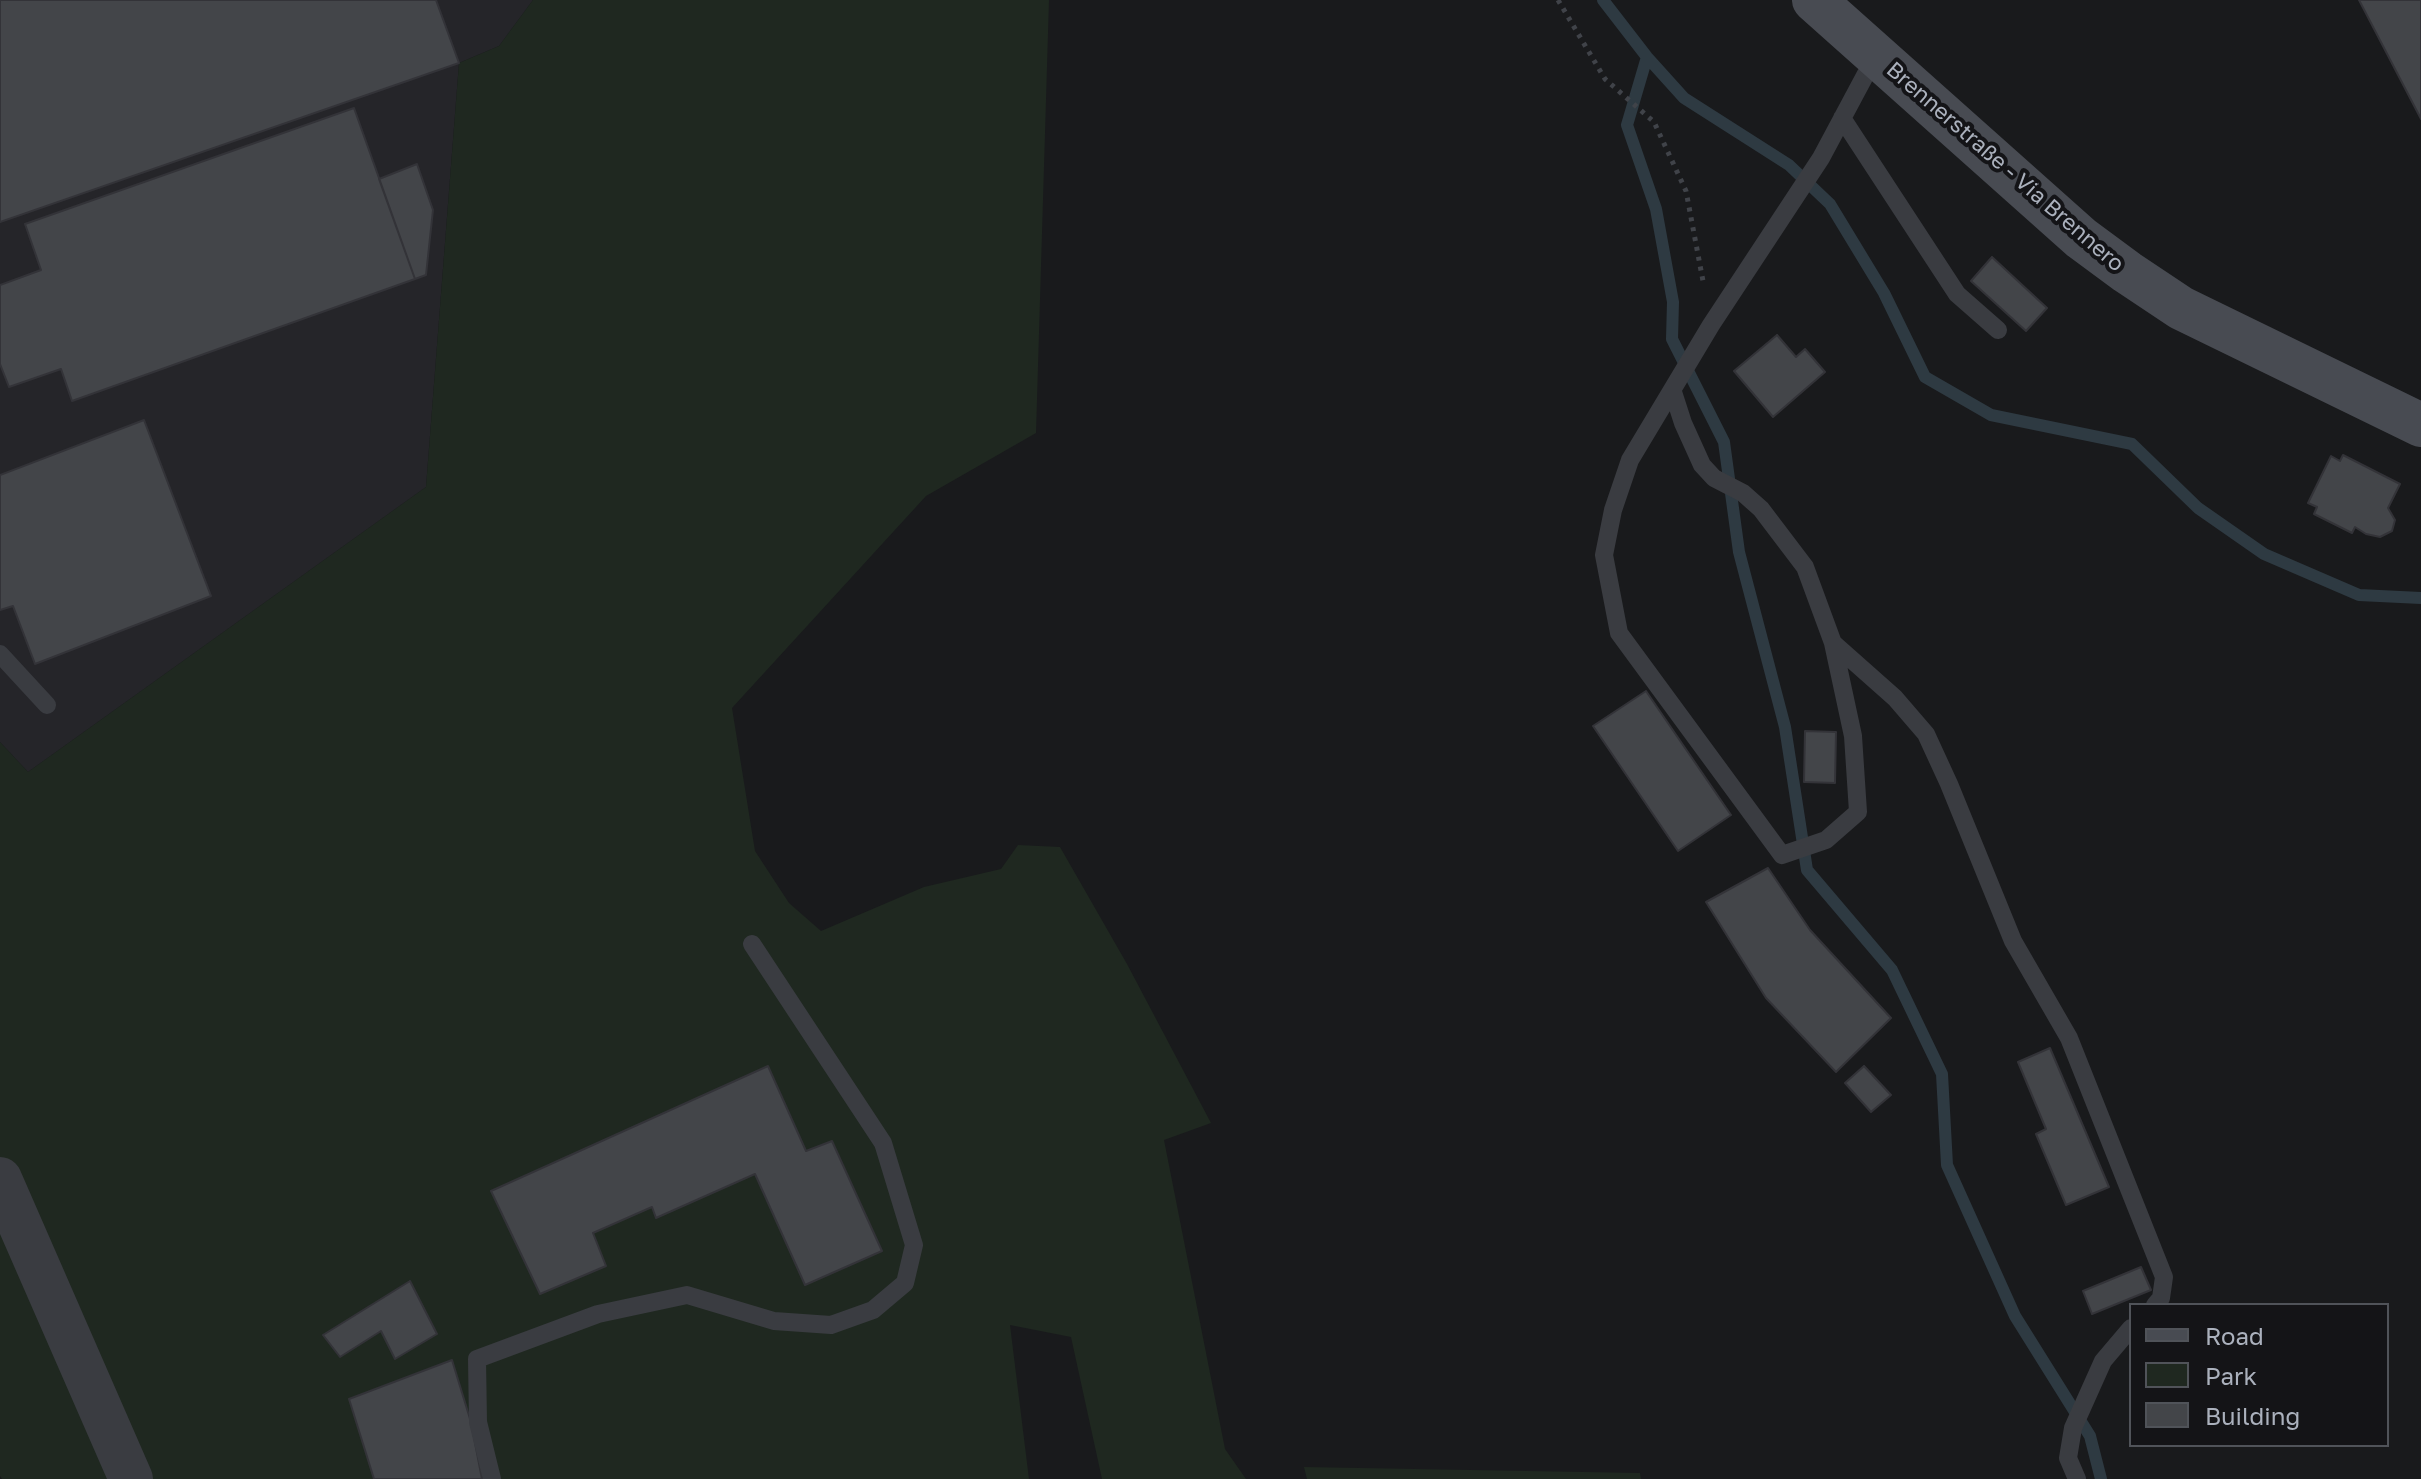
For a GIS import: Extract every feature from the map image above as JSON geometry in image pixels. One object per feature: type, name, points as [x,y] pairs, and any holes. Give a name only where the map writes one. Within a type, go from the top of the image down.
[{"type":"main road","name":"Brennerstraße - Via Brennero","points":[[1814,0],[2081,238],[2127,272],[2181,308],[2421,425]]},
{"type":"street","points":[[0,1179],[131,1479]]},
{"type":"lane","points":[[1677,385],[1683,423],[1702,465],[1714,478],[1743,493],[1761,509],[1805,567],[1833,643],[1853,736],[1858,812],[1826,840],[1782,855],[1619,633],[1604,555],[1613,510],[1630,460],[1711,325],[1821,158],[1876,55]]},
{"type":"lane","points":[[1842,118],[1957,294],[1998,330]]},
{"type":"lane","points":[[1833,643],[1895,698],[1926,734],[2013,941],[2069,1038],[2164,1277],[2161,1298],[2157,1303]]},
{"type":"lane","points":[[0,654],[47,705]]},
{"type":"lane","points":[[492,1479],[478,1422],[477,1359],[598,1314],[687,1295],[774,1321],[831,1325],[873,1310],[905,1283],[914,1245],[883,1143],[752,944]]},
{"type":"lane","points":[[2077,1479],[2068,1458],[2073,1428],[2103,1361],[2129,1330]]},
{"type":"path","points":[[1558,0],[1605,79],[1654,122],[1686,191],[1711,325]]},
{"type":"shaded area","points":[[0,0],[533,0],[499,46],[459,63],[426,487],[28,772],[0,742]]},
{"type":"green space","points":[[533,0],[1049,0],[1036,433],[926,496],[732,708],[755,851],[789,903],[821,931],[924,887],[1001,869],[1018,845],[1060,847],[1127,964],[1211,1123],[1164,1140],[1225,1449],[1246,1479],[1102,1479],[1071,1337],[1010,1325],[1029,1479],[2,1479],[0,1476],[0,742],[28,772],[426,487],[459,63],[499,46]]},
{"type":"green space","points":[[1304,1467],[1640,1473],[1641,1479],[1307,1479]]},
{"type":"building","points":[[0,0],[436,0],[459,63],[0,222]]},
{"type":"building","points":[[2359,0],[2421,0],[2421,119]]},
{"type":"building","points":[[354,108],[415,279],[72,401],[61,369],[9,387],[0,364],[0,285],[41,270],[25,224]]},
{"type":"building","points":[[417,164],[433,210],[426,275],[415,279],[379,179]]},
{"type":"building","points":[[1992,257],[2047,308],[2026,331],[1971,281]]},
{"type":"building","points":[[1777,335],[1796,357],[1805,349],[1825,372],[1773,417],[1734,371]]},
{"type":"building","points":[[144,420],[211,596],[35,664],[13,606],[0,610],[0,475]]},
{"type":"building","points":[[2343,455],[2400,484],[2388,508],[2395,520],[2392,531],[2380,537],[2366,534],[2355,527],[2352,533],[2314,514],[2317,507],[2308,503],[2331,456],[2340,461]]},
{"type":"building","points":[[1646,691],[1731,815],[1678,851],[1593,726]]},
{"type":"building","points":[[1805,731],[1836,732],[1835,783],[1804,782]]},
{"type":"building","points":[[1768,868],[1810,930],[1891,1018],[1836,1072],[1766,998],[1706,902]]},
{"type":"building","points":[[2050,1048],[2109,1187],[2066,1205],[2036,1134],[2046,1129],[2018,1062]]},
{"type":"building","points":[[768,1066],[806,1151],[832,1141],[882,1251],[805,1285],[755,1174],[656,1218],[652,1207],[593,1233],[606,1266],[540,1294],[491,1191]]},
{"type":"building","points":[[1864,1066],[1891,1095],[1871,1112],[1845,1083]]},
{"type":"building","points":[[2141,1267],[2151,1290],[2092,1314],[2083,1291]]},
{"type":"building","points":[[410,1281],[437,1334],[395,1359],[381,1331],[340,1357],[323,1335]]},
{"type":"building","points":[[452,1360],[471,1422],[482,1479],[374,1479],[349,1399]]},
{"type":"waterway","points":[[1603,0],[1684,98],[1789,165],[1830,204],[1884,293],[1925,377],[1991,415],[2132,444],[2198,508],[2264,554],[2359,595],[2421,598]]},
{"type":"waterway","points":[[1647,57],[1627,125],[1656,209],[1673,302],[1672,339],[1724,442],[1739,552],[1785,727],[1807,870],[1892,970],[1942,1074],[1947,1165],[2015,1316],[2090,1436],[2101,1479]]}]
